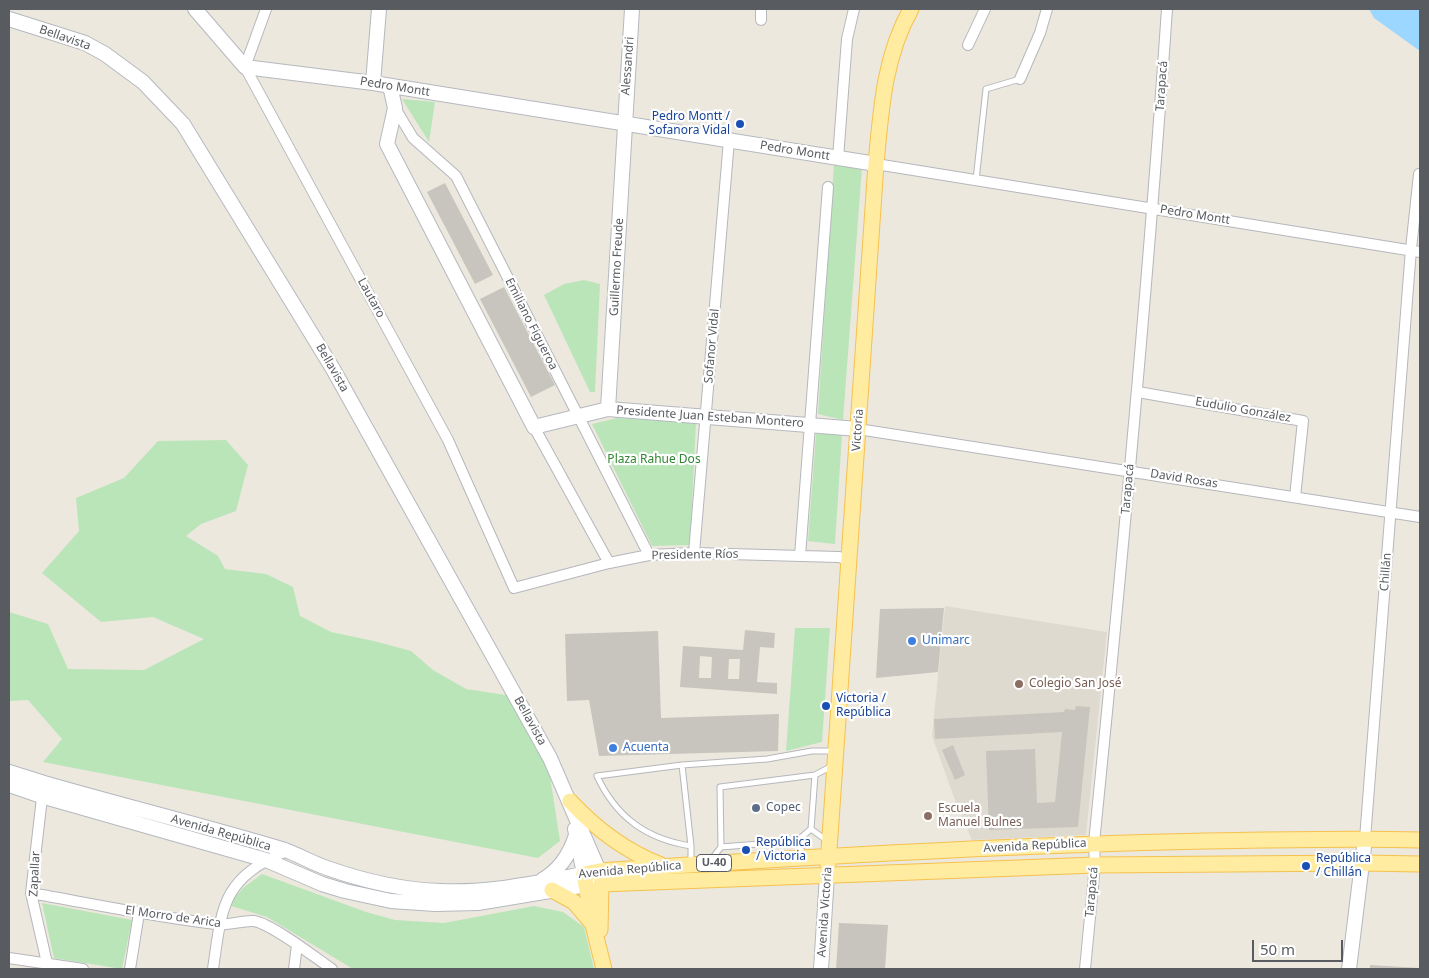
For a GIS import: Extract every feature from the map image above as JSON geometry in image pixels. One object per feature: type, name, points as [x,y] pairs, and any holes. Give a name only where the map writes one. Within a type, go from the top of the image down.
[{"type":"main road","name":"Victoria","points":[[829,849],[876,164],[887,70],[911,9]]},
{"type":"main road","points":[[570,801],[596,827],[611,838],[639,855],[665,867]]},
{"type":"main road","name":"Avenida República","points":[[585,879],[665,867],[806,857],[829,849],[1094,843],[1420,840]]},
{"type":"main road","name":"Avenida Victoria","points":[[827,875],[829,849]]},
{"type":"main road","name":"Avenida República","points":[[600,877],[827,875],[1095,865],[1363,862],[1420,864]]},
{"type":"main road","name":"Bellavista","points":[[600,877],[600,951]]},
{"type":"main road","name":"Bellavista","points":[[585,879],[593,925],[604,969]]},
{"type":"main road","points":[[552,890],[574,902],[588,916],[593,925]]},
{"type":"street","points":[[195,9],[245,67],[266,9]]},
{"type":"street","points":[[373,83],[378,9]]},
{"type":"street","name":"Alessandri","points":[[624,124],[632,9]]},
{"type":"street","points":[[761,20],[762,9]]},
{"type":"street","points":[[838,158],[847,39],[854,9]]},
{"type":"street","points":[[968,45],[986,9]]},
{"type":"street","points":[[1020,79],[1040,33],[1047,9]]},
{"type":"street","name":"Tarapacá","points":[[1085,969],[1095,865],[1094,843],[1154,208],[1168,9]]},
{"type":"street","name":"Bellavista","points":[[9,19],[85,43],[106,54],[143,82],[183,124],[333,370],[550,758],[570,801],[600,877]]},
{"type":"street","name":"Pedro Montt","points":[[245,67],[373,83],[1416,251]]},
{"type":"street","name":"Lautaro","points":[[245,67],[448,440],[514,588]]},
{"type":"street","name":"Emiliano Figueroa","points":[[390,86],[395,108],[413,138],[456,176],[649,555]]},
{"type":"street","name":"Emiliano Figueroa","points":[[395,108],[387,144],[534,427],[609,563]]},
{"type":"street","name":"Guillermo Freude","points":[[608,410],[624,124]]},
{"type":"street","name":"Sofanor Vidal","points":[[694,553],[729,140]]},
{"type":"street","name":"Chillán","points":[[1349,969],[1366,839],[1391,512],[1416,251],[1419,174]]},
{"type":"street","points":[[800,556],[828,187]]},
{"type":"street","name":"Eudulio González","points":[[1138,392],[1303,421],[1294,497]]},
{"type":"street","name":"Presidente Juan Esteban Montero","points":[[534,427],[608,410],[858,429]]},
{"type":"street","name":"David Rosas","points":[[858,429],[1420,517]]},
{"type":"street","name":"Presidente Ríos","points":[[514,588],[609,563],[649,555],[694,553],[838,557],[849,559]]},
{"type":"street","name":"Avenida República","points":[[9,772],[42,790],[266,860],[322,884],[368,897],[428,904],[456,904],[499,900],[552,890],[585,879]]},
{"type":"street","name":"Avenida República","points":[[9,785],[42,790],[287,851],[346,874],[370,881],[417,889],[440,891],[488,890],[585,879]]},
{"type":"street","name":"Zapallar","points":[[42,790],[31,893],[47,963]]},
{"type":"street","name":"Bellavista","points":[[570,801],[585,879]]},
{"type":"street","points":[[535,884],[552,873],[560,865],[573,845],[576,834]]},
{"type":"street","points":[[213,969],[219,924],[226,901],[240,878],[266,860],[287,851]]},
{"type":"street","name":"Avenida Victoria","points":[[821,969],[827,875]]},
{"type":"street","name":"El Morro de Arica","points":[[31,893],[139,913],[219,924],[254,922],[266,926],[332,969]]},
{"type":"street","points":[[130,969],[139,913]]},
{"type":"street","points":[[294,969],[297,945]]},
{"type":"street","points":[[9,958],[83,969]]},
{"type":"lane","points":[[976,180],[986,88],[1020,79]]},
{"type":"lane","points":[[692,846],[665,840],[640,828],[629,820],[610,800],[597,776],[682,765],[766,758],[812,751],[835,758]]},
{"type":"lane","points":[[707,864],[721,847],[720,787],[815,776],[835,758]]},
{"type":"lane","points":[[682,765],[692,846],[690,865]]},
{"type":"lane","points":[[721,847],[797,841],[811,829],[815,776]]},
{"type":"lane","points":[[811,829],[829,849]]},
{"type":"lane","points":[[797,841],[806,857]]},
{"type":"shaded area","name":"Colegio San José","points":[[945,606],[1107,632],[1086,835],[972,840],[956,803],[932,736]]},
{"type":"green space","points":[[402,99],[435,102],[429,142]]},
{"type":"green space","points":[[834,162],[862,167],[843,420],[818,414]]},
{"type":"green space","points":[[584,280],[600,284],[595,392],[590,392],[544,295],[564,284]]},
{"type":"green space","name":"Plaza Rahue Dos","points":[[617,418],[696,423],[690,545],[652,546],[592,424]]},
{"type":"green space","points":[[816,434],[842,434],[835,544],[808,541]]},
{"type":"green space","points":[[226,440],[248,465],[236,511],[201,524],[186,536],[218,556],[225,569],[266,574],[293,587],[300,616],[331,632],[411,651],[433,670],[466,689],[506,695],[549,770],[560,841],[538,858],[43,762],[62,739],[28,700],[9,701],[9,612],[48,624],[68,669],[144,670],[204,639],[153,617],[101,622],[42,573],[79,531],[76,498],[124,478],[158,441]]},
{"type":"green space","points":[[795,628],[830,628],[822,742],[786,751]]},
{"type":"green space","points":[[262,874],[366,912],[395,920],[444,923],[534,906],[563,912],[584,927],[594,969],[353,969],[267,917],[228,905],[243,888]]},
{"type":"green space","points":[[42,903],[132,920],[122,969],[54,958]]},
{"type":"water","points":[[1369,9],[1420,9],[1420,51],[1374,18]]},
{"type":"building","points":[[445,183],[493,275],[475,284],[427,192]]},
{"type":"building","points":[[504,287],[555,385],[531,397],[480,299]]},
{"type":"building","points":[[944,608],[938,672],[876,678],[880,609]]},
{"type":"building","points":[[745,630],[775,633],[774,648],[760,647],[757,682],[777,683],[777,694],[680,687],[683,646],[743,650]],"holes":[[[700,656],[712,657],[711,678],[699,678]],[[729,659],[740,659],[739,679],[728,679]]]},
{"type":"building","points":[[658,631],[661,718],[779,714],[778,751],[599,756],[589,700],[567,701],[565,634]]},
{"type":"building","points":[[1076,706],[1090,707],[1078,827],[989,830],[986,751],[1035,749],[1037,803],[1055,802],[1062,732],[935,739],[934,719],[1064,712],[1065,709],[1075,710]]},
{"type":"building","points":[[953,745],[965,775],[955,780],[942,750]]},
{"type":"building","points":[[839,923],[888,925],[885,969],[836,969]]},
{"type":"building","points":[[1370,965],[1420,968],[1420,969],[1370,969]]},
{"type":"place","name":"Pedro Montt / Sofanora Vidal","points":[[740,124]]},
{"type":"place","name":"Unimarc","points":[[912,641]]},
{"type":"place","name":"Colegio San José","points":[[1019,684]]},
{"type":"place","name":"Victoria / República","points":[[826,706]]},
{"type":"place","name":"Acuenta","points":[[613,748]]},
{"type":"place","name":"Copec","points":[[756,808]]},
{"type":"place","name":"Escuela Manuel Bulnes","points":[[928,816]]},
{"type":"place","name":"República / Victoria","points":[[746,850]]},
{"type":"place","name":"República / Chillán","points":[[1306,866]]}]
